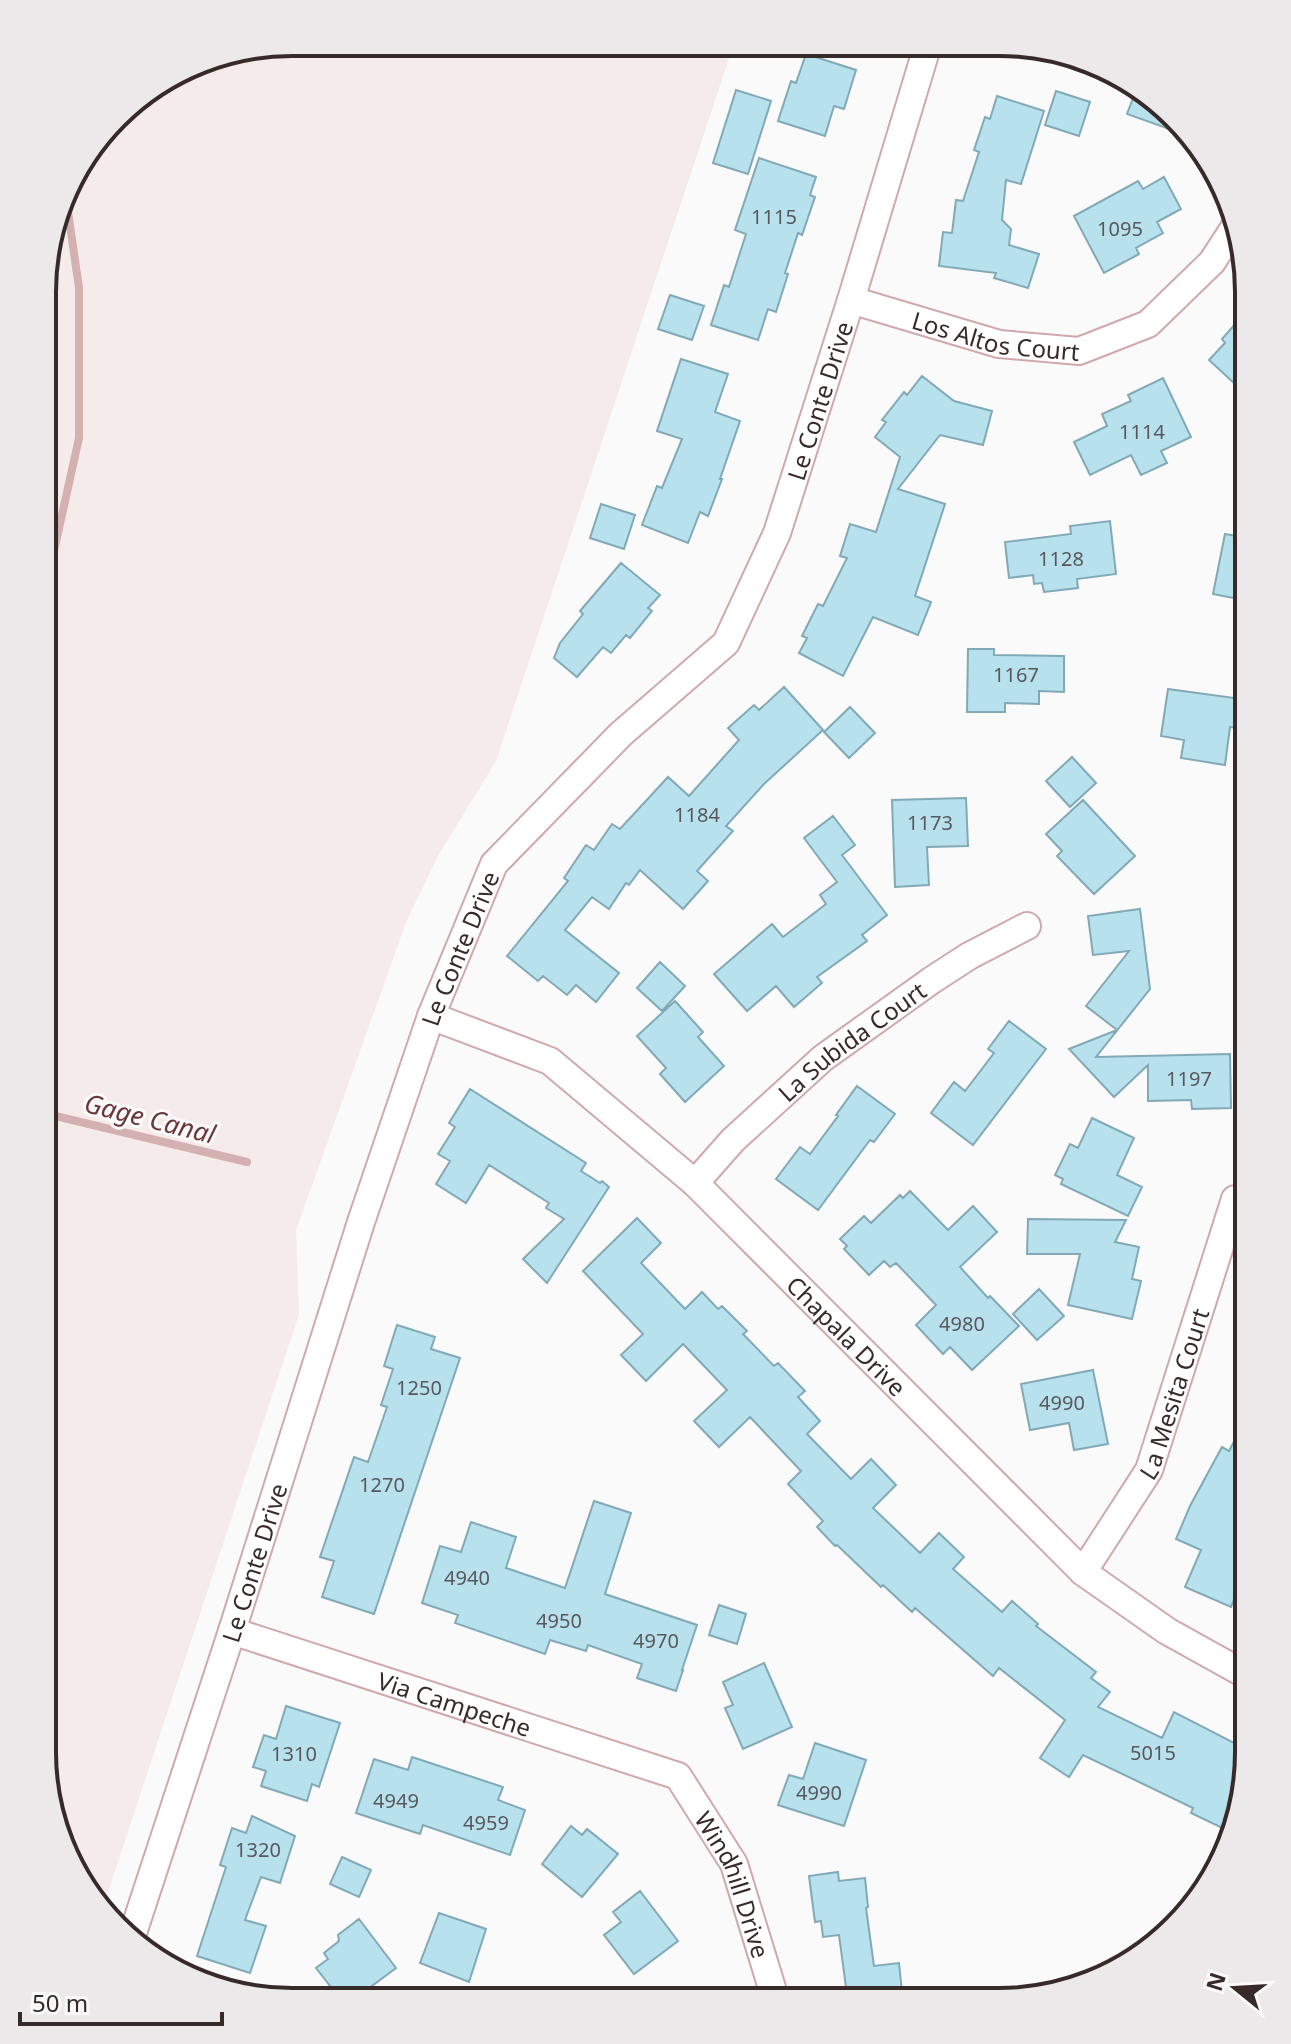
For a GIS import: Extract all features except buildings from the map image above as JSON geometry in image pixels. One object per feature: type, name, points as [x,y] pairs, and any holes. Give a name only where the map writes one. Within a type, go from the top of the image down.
[{"type":"street","name":"Le Conte Drive","points":[[135,1927],[361,1222],[431,1016],[494,864],[621,734],[726,643],[777,533],[924,56]]},
{"type":"street","name":"Los Altos Court","points":[[851,300],[999,344],[1079,351],[1148,324],[1212,262],[1228,237]]},
{"type":"street","name":"La Subida Court","points":[[695,1183],[733,1140],[823,1058],[944,972],[1027,926]]},
{"type":"street","name":"Chapala Drive","points":[[431,1016],[550,1061],[695,1183],[1083,1572],[1167,1631],[1234,1668]]},
{"type":"street","name":"La Mesita Court","points":[[1083,1572],[1149,1470],[1234,1201]]},
{"type":"street","name":"Via Campeche","points":[[232,1631],[678,1776]]},
{"type":"street","name":"Windhill Drive","points":[[678,1776],[734,1864],[772,1988]]},
{"type":"shaded area","points":[[292,56],[730,56],[496,761],[439,854],[407,920],[296,1230],[299,1314],[106,1897],[74,1842],[58,1783],[56,1752],[56,292],[58,261],[69,216],[88,174],[105,148],[136,115],[188,80],[231,64]]},
{"type":"waterway","points":[[56,542],[79,438],[79,288],[69,217]]},
{"type":"waterway","name":"Gage Canal","points":[[56,1116],[247,1162]]}]
